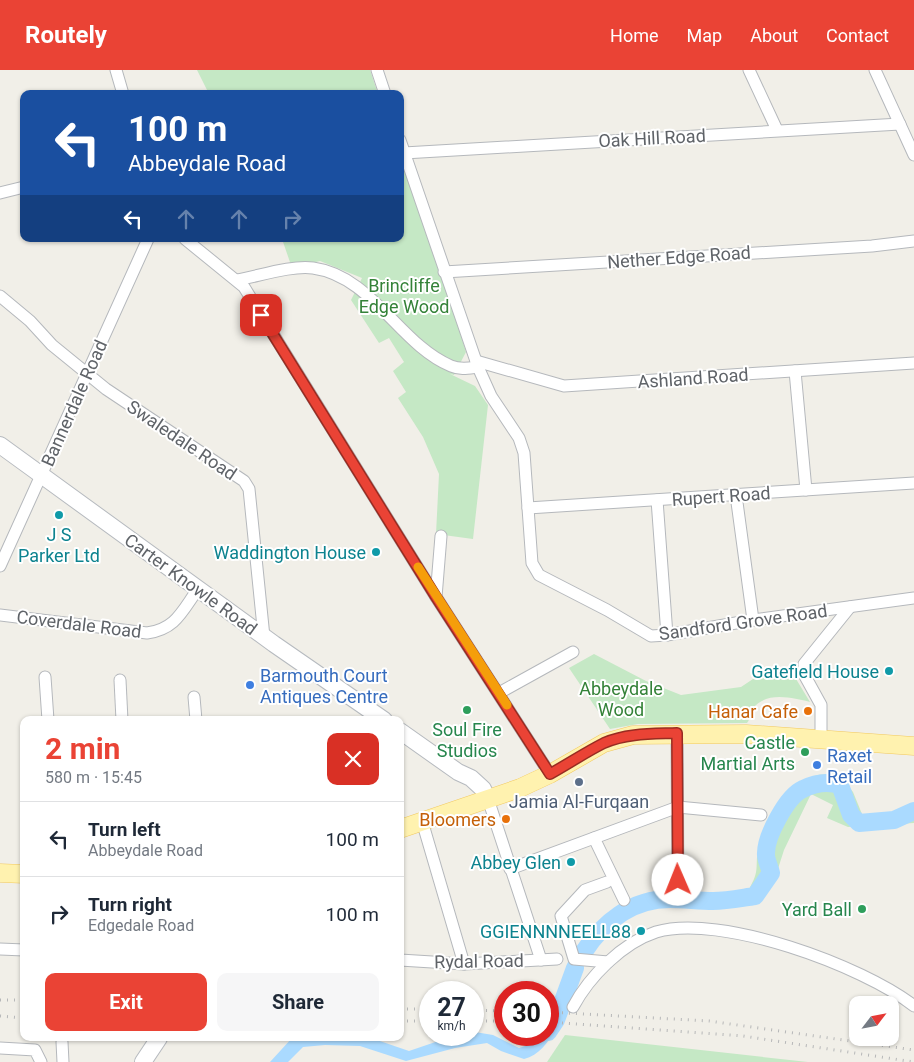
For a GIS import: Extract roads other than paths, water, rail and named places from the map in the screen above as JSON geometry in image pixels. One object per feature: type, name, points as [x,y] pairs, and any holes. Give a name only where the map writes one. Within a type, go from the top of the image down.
[{"type":"main road","points":[[404,828],[550,774],[604,743],[633,735],[677,733],[746,734],[914,746]]},
{"type":"main road","points":[[0,873],[20,874]]},
{"type":"street","points":[[116,70],[122,90]]},
{"type":"street","points":[[377,70],[384,90]]},
{"type":"street","points":[[749,70],[777,130]]},
{"type":"street","points":[[875,70],[914,156]]},
{"type":"street","name":"Oak Hill Road","points":[[404,153],[900,124]]},
{"type":"street","name":"Sandford Grove Road","points":[[404,153],[477,364],[491,396],[519,438],[524,453],[532,563],[539,575],[607,610],[651,636],[914,598]]},
{"type":"street","points":[[0,193],[20,188]]},
{"type":"street","name":"Nether Edge Road","points":[[444,272],[872,246],[914,240]]},
{"type":"street","name":"Bannerdale Road","points":[[0,566],[147,242]]},
{"type":"street","points":[[189,242],[237,280],[248,293],[436,597],[499,692],[550,774]]},
{"type":"street","name":"Ashland Road","points":[[237,280],[311,268],[336,275],[366,295],[432,355],[452,367],[463,369],[477,364],[564,386],[914,362]]},
{"type":"street","name":"Swaledale Road","points":[[0,296],[30,321],[52,345],[106,389],[244,481],[249,489],[264,637]]},
{"type":"street","points":[[795,371],[806,490]]},
{"type":"street","name":"Carter Knowle Road","points":[[0,445],[264,637],[378,716]]},
{"type":"street","name":"Rupert Road","points":[[528,508],[914,483]]},
{"type":"street","points":[[736,495],[753,620]]},
{"type":"street","points":[[657,500],[667,635]]},
{"type":"street","points":[[436,597],[441,536]]},
{"type":"street","name":"Coverdale Road","points":[[0,614],[123,631],[161,631],[170,626],[198,589]]},
{"type":"street","points":[[821,739],[821,705],[805,676],[804,664],[850,607]]},
{"type":"street","points":[[499,692],[573,652]]},
{"type":"street","points":[[45,677],[48,716]]},
{"type":"street","points":[[120,680],[122,716]]},
{"type":"street","points":[[194,697],[196,716]]},
{"type":"street","points":[[677,733],[678,890]]},
{"type":"street","points":[[404,734],[481,787],[480,801],[510,869],[541,960]]},
{"type":"street","points":[[510,869],[678,807],[761,815]]},
{"type":"street","points":[[422,821],[464,964]]},
{"type":"street","points":[[594,838],[624,900]]},
{"type":"street","points":[[606,882],[585,890],[561,916],[574,959],[608,962]]},
{"type":"street","points":[[573,1007],[587,983],[608,962],[634,943],[656,932],[674,930],[722,930],[826,960],[882,985],[914,1006]]},
{"type":"street","points":[[0,949],[20,950]]},
{"type":"street","name":"Rydal Road","points":[[404,960],[464,964],[557,960]]},
{"type":"street","points":[[143,1062],[157,1041]]},
{"type":"street","points":[[62,1042],[63,1062]]},
{"type":"street","points":[[0,1048],[35,1050],[41,1062]]},
{"type":"water","points":[[484,1034],[494,1036],[494,1046],[515,1046],[519,1048],[525,1046],[544,1046],[539,1052],[524,1059],[501,1051],[487,1043],[484,1043]]},
{"type":"water","points":[[289,1041],[380,1041],[409,1051],[424,1046],[468,1046],[406,1061],[360,1046],[325,1045],[303,1047],[288,1062],[270,1062]]},
{"type":"waterway","points":[[583,953],[609,922],[620,914],[643,903],[670,899],[718,901],[755,896],[771,873],[766,855],[773,828],[790,800],[803,789],[826,783],[840,785],[851,815],[859,823],[894,820],[914,811]]},
{"type":"waterway","points":[[559,1012],[575,968]]},
{"type":"railway","points":[[0,1000],[20,1000]]},
{"type":"railway","points":[[404,1009],[419,1009]]},
{"type":"railway","points":[[484,1010],[494,1011]]},
{"type":"railway","points":[[559,1013],[709,1021],[914,1050]]},
{"type":"railway","points":[[0,1016],[20,1018]]},
{"type":"railway","points":[[404,1021],[419,1021]]},
{"type":"railway","points":[[484,1021],[494,1021]]},
{"type":"railway","points":[[559,1023],[743,1036],[914,1062]]},
{"type":"place","name":"J S Parker Ltd","points":[[59,515]]},
{"type":"place","name":"Waddington House","points":[[376,552]]},
{"type":"place","name":"Gatefield House","points":[[889,671]]},
{"type":"place","name":"Barmouth Court Antiques Centre","points":[[250,685]]},
{"type":"place","name":"Soul Fire Studios","points":[[467,710]]},
{"type":"place","name":"Hanar Cafe","points":[[808,711]]},
{"type":"place","name":"Castle Martial Arts","points":[[805,752]]},
{"type":"place","name":"Raxet Retail","points":[[817,765]]},
{"type":"place","name":"Jamia Al-Furqaan","points":[[579,782]]},
{"type":"place","name":"Bloomers","points":[[506,819]]},
{"type":"place","name":"Abbey Glen","points":[[571,862]]},
{"type":"place","name":"Yard Ball","points":[[862,909]]},
{"type":"place","name":"GGIENNNNEELL88","points":[[641,931]]},
{"type":"park label","name":"Brincliffe Edge Wood","points":[[404,295]]},
{"type":"park label","name":"Abbeydale Wood","points":[[621,698]]}]
